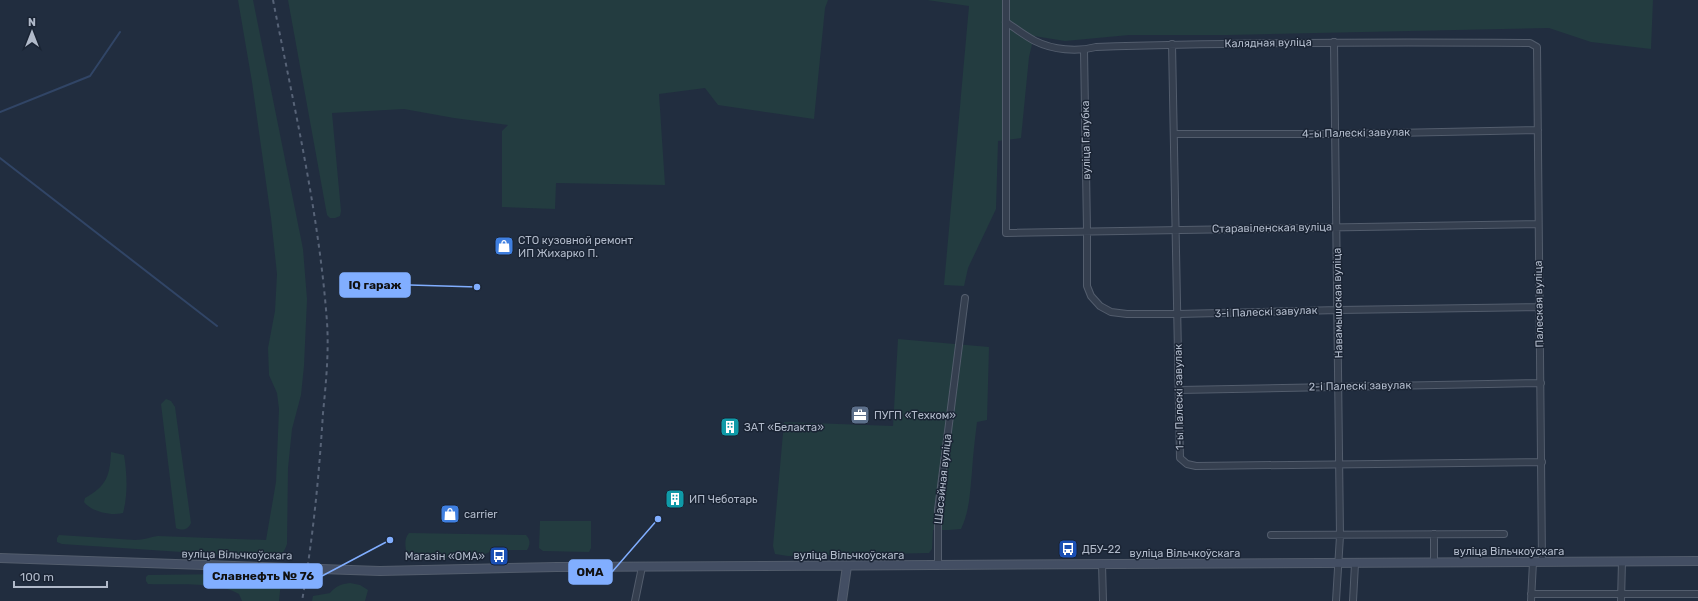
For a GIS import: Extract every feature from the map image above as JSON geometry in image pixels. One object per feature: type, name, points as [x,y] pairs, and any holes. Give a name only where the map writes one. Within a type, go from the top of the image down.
[{"type":"main road","name":"вуліца Вільчкоўскага","points":[[0,558],[380,571],[642,567],[1355,564],[1698,560]]},
{"type":"main road","points":[[842,601],[847,566]]},
{"type":"street","points":[[1006,0],[1006,22]]},
{"type":"street","name":"Калядная вуліца","points":[[1006,22],[1035,41],[1063,49],[1084,50],[1096,47],[1172,44],[1334,42],[1530,43],[1536,47]]},
{"type":"street","name":"Старавіленская вуліца","points":[[1006,22],[1006,233],[1087,230],[1538,224]]},
{"type":"street","name":"Навамышская вуліца","points":[[1334,42],[1340,464],[1340,536],[1336,601]]},
{"type":"street","name":"1-ы Палескі завулак","points":[[1172,44],[1175,134],[1180,458],[1187,464],[1542,462]]},
{"type":"street","name":"Палеская вуліца","points":[[1536,47],[1542,562]]},
{"type":"street","name":"вуліца Галубка","points":[[1084,50],[1087,230]]},
{"type":"street","name":"4-ы Палескі завулак","points":[[1175,134],[1336,134],[1538,130]]},
{"type":"street","name":"3-і Палескі завулак","points":[[1087,230],[1087,286],[1091,296],[1100,306],[1111,312],[1127,314],[1178,314],[1538,307]]},
{"type":"street","name":"Шасэйная вуліца","points":[[938,565],[938,510],[964,298]]},
{"type":"street","name":"2-і Палескі завулак","points":[[1179,390],[1541,383]]},
{"type":"street","points":[[1434,534],[1434,563]]},
{"type":"street","points":[[1271,535],[1340,536],[1504,534]]},
{"type":"street","points":[[1621,601],[1622,561]]},
{"type":"street","points":[[1531,601],[1533,562]]},
{"type":"street","points":[[1102,564],[1104,601]]},
{"type":"street","points":[[1353,601],[1355,564]]},
{"type":"street","points":[[635,601],[642,567]]},
{"type":"street","points":[[1531,594],[1698,594]]},
{"type":"green space","points":[[238,0],[253,0],[303,249],[307,299],[304,366],[301,395],[292,429],[288,468],[287,544],[282,554],[272,558],[62,544],[57,542],[59,535],[135,540],[158,536],[266,540],[276,482],[279,409],[277,393],[269,375],[268,348],[275,311],[277,274],[271,218],[252,82]]},
{"type":"green space","points":[[288,0],[828,0],[825,8],[814,119],[718,105],[705,88],[659,94],[665,185],[556,183],[555,209],[502,207],[502,131],[508,125],[454,118],[404,109],[332,113],[341,211],[340,216],[330,218],[327,215]]},
{"type":"green space","points":[[927,0],[1653,0],[1651,49],[1591,42],[1549,28],[1228,35],[1129,35],[1065,41],[1034,36],[1029,57],[1021,138],[998,141],[996,209],[968,268],[964,286],[944,285],[969,6]]},
{"type":"green space","points":[[898,339],[989,347],[987,420],[977,422],[969,500],[961,529],[933,530],[932,549],[929,553],[788,556],[775,554],[773,546],[784,422],[893,426]]},
{"type":"green space","points":[[166,399],[171,401],[175,407],[191,523],[183,530],[176,528],[161,404]]},
{"type":"green space","points":[[111,452],[124,455],[125,462],[126,499],[123,513],[118,514],[97,511],[84,502],[85,498],[98,489],[106,479],[110,467]]},
{"type":"green space","points":[[540,521],[591,521],[591,548],[589,552],[543,551],[539,548]]},
{"type":"green space","points":[[409,533],[526,535],[530,542],[527,550],[494,550],[476,558],[416,558],[407,557],[405,541]]},
{"type":"green space","points":[[230,574],[281,582],[279,601],[242,601],[239,594],[220,587],[195,584],[148,584],[146,581],[146,577],[148,575]]},
{"type":"green space","points":[[350,583],[360,585],[368,590],[365,601],[312,601],[313,596],[330,593],[339,586]]},
{"type":"waterway","points":[[0,112],[90,76],[120,32]]},
{"type":"waterway","points":[[0,158],[217,326]]},
{"type":"railway","points":[[273,0],[312,200],[327,322],[327,368],[317,484],[302,601]]},
{"type":"place","name":"СТО кузовной ремонт ИП Жихарко П.","points":[[504,246]]},
{"type":"place","name":"IQ гараж","points":[[477,287]]},
{"type":"place","name":"ПУГП «Техком»","points":[[860,415]]},
{"type":"place","name":"ЗАТ «Белакта»","points":[[730,427]]},
{"type":"place","name":"ИП Чеботарь","points":[[675,499]]},
{"type":"place","name":"carrier","points":[[450,514]]},
{"type":"place","name":"ОМА","points":[[658,519]]},
{"type":"place","name":"Славнефть № 76","points":[[390,540]]},
{"type":"place","name":"ДБУ-22","points":[[1068,549]]},
{"type":"place","name":"Магазін «ОМА»","points":[[499,556]]}]
